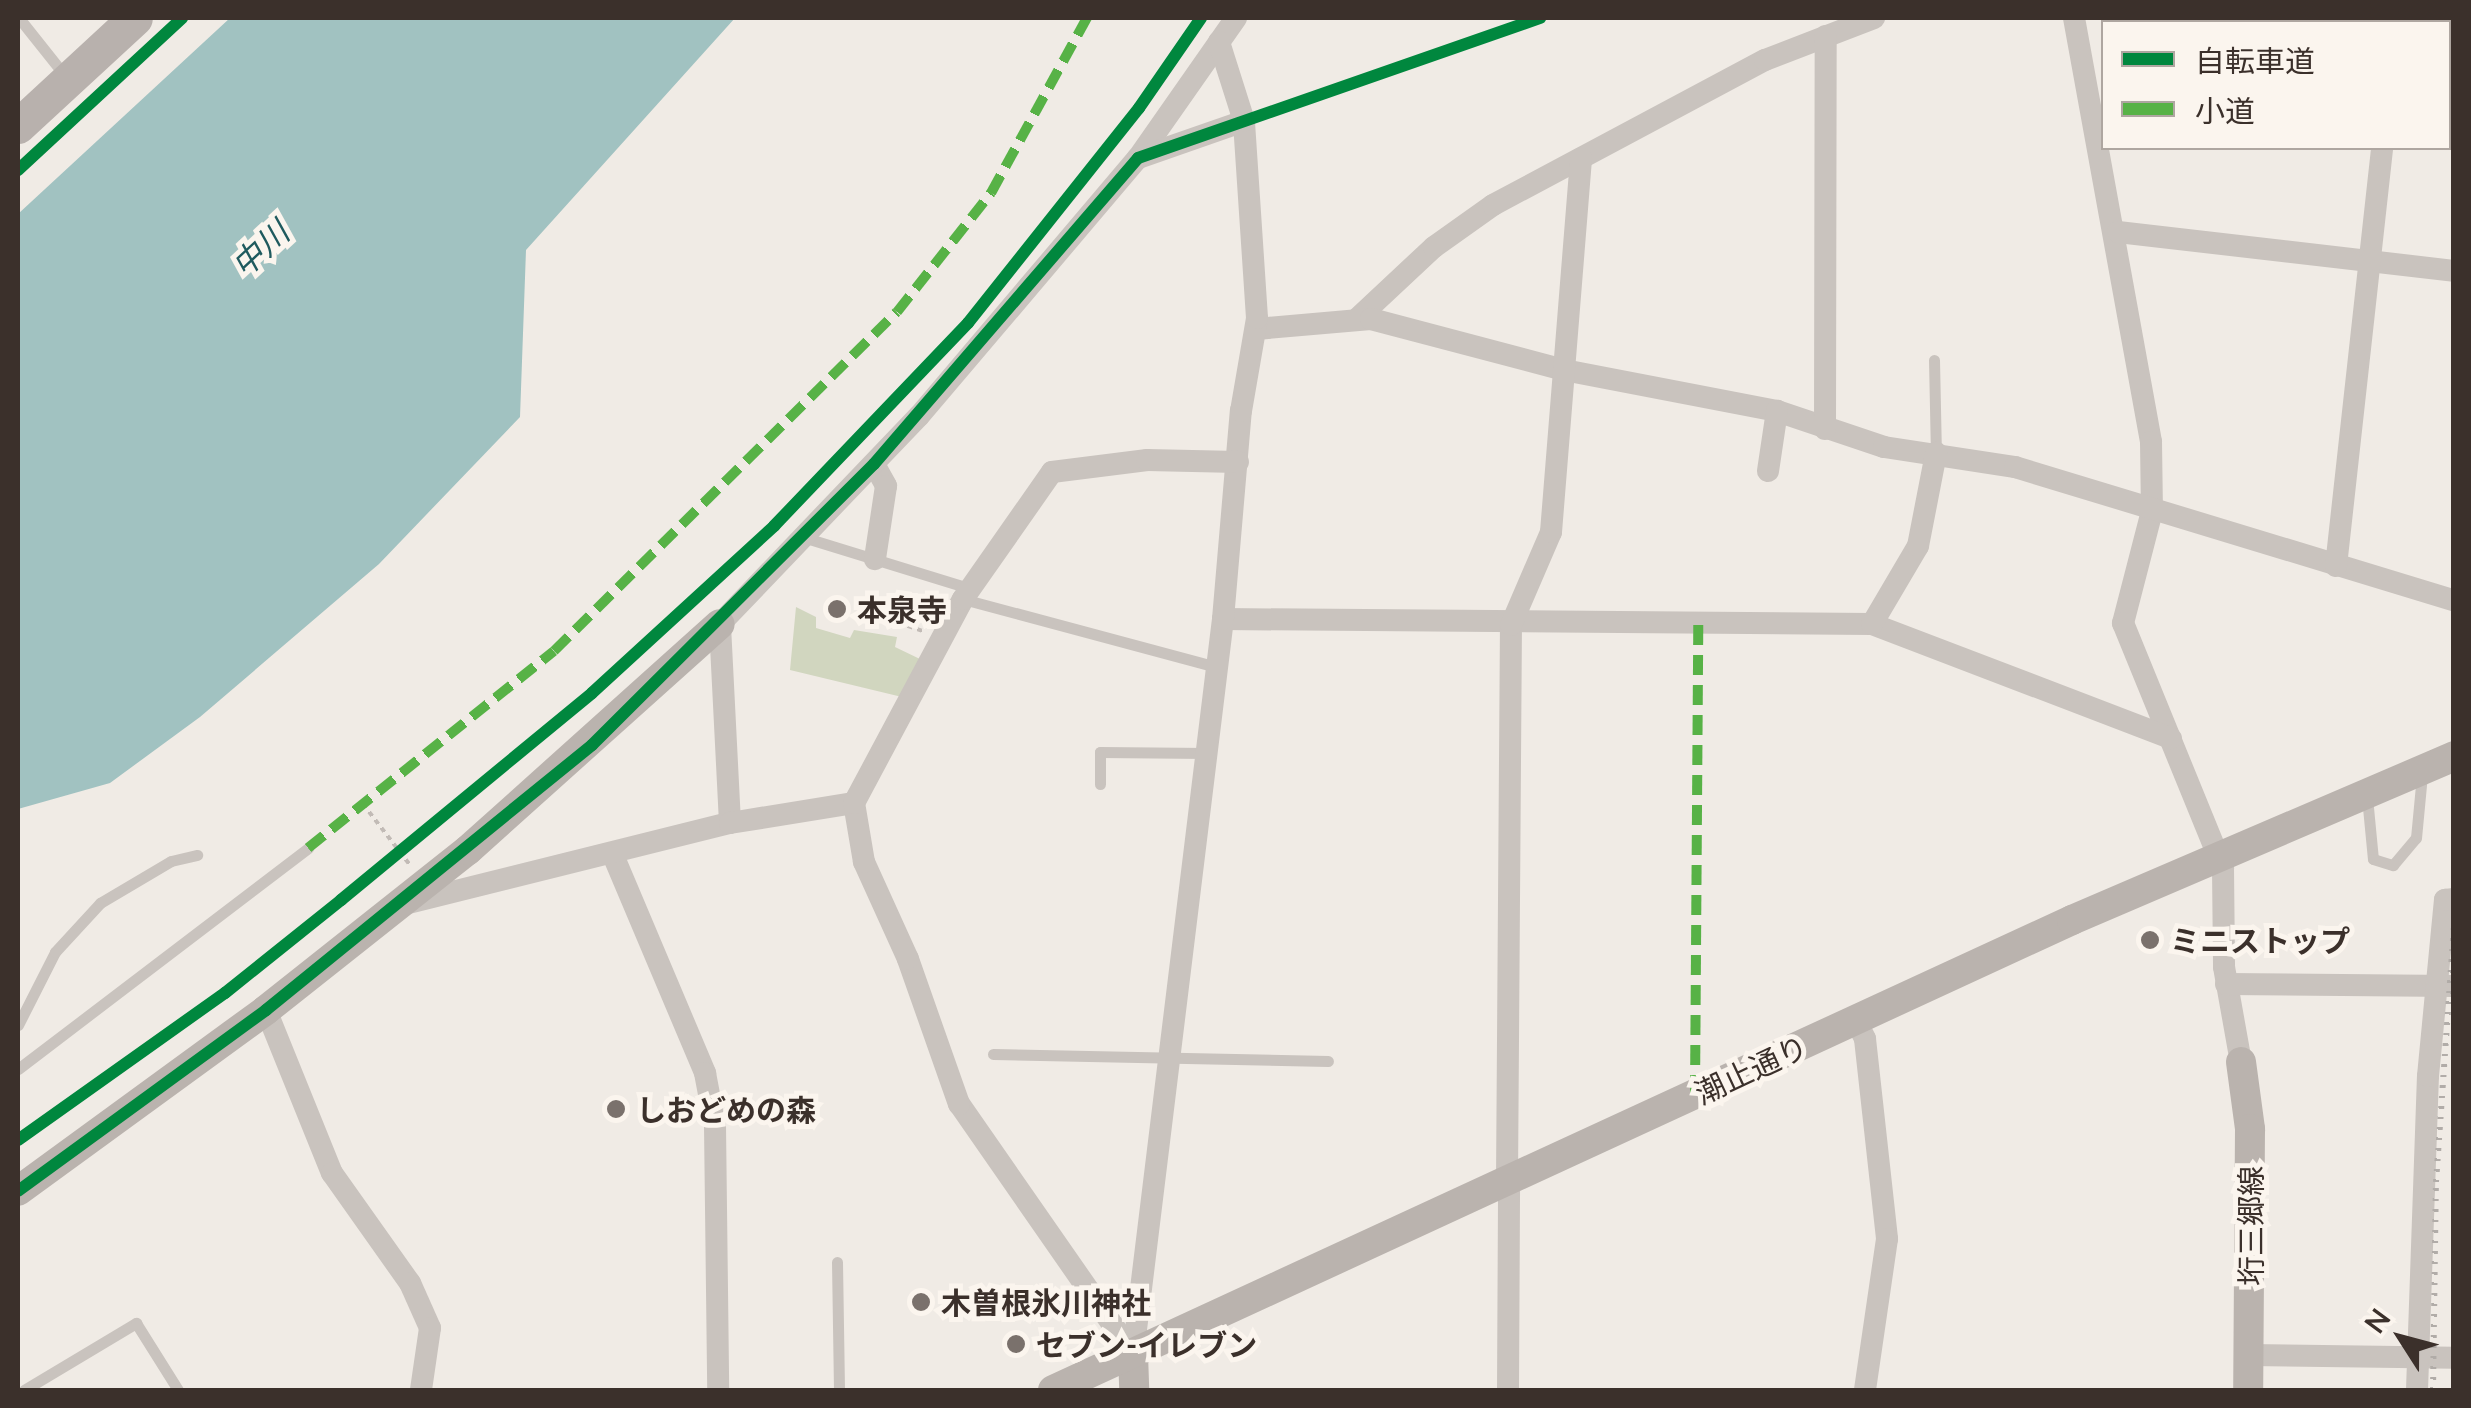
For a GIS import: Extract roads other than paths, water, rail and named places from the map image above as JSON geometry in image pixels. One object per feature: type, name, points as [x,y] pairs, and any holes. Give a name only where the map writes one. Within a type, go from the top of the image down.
[{"type":"main road","points":[[18,126],[135,18]]},
{"type":"street","points":[[18,1191],[266,1010],[425,884],[592,744],[720,624],[874,464],[1138,158],[1236,18]]},
{"type":"street","points":[[1358,318],[1434,246],[1492,205],[1765,60],[1874,18]]},
{"type":"street","points":[[2074,18],[2101,149]]},
{"type":"street","points":[[1826,36],[1826,428]]},
{"type":"street","points":[[1134,1390],[1133,1354],[1256,328],[1244,121],[1219,42]]},
{"type":"street","points":[[1138,158],[1244,121]]},
{"type":"street","points":[[2101,150],[2151,442],[2152,511],[2123,623],[2219,854],[2226,984],[2241,1062]]},
{"type":"street","points":[[2336,566],[2382,150]]},
{"type":"street","points":[[1508,1390],[1512,625],[1551,532],[1580,158]]},
{"type":"street","points":[[2118,232],[2454,271]]},
{"type":"street","points":[[1256,328],[1358,318],[1564,370],[1777,411],[1884,447],[2015,466],[2152,511],[2454,600]]},
{"type":"street","points":[[1768,470],[1777,411]]},
{"type":"street","points":[[1872,624],[1918,546],[1936,452]]},
{"type":"street","points":[[1133,1354],[959,1104],[908,959],[864,862],[854,803],[966,594],[1052,472],[1147,460],[1238,462]]},
{"type":"street","points":[[874,464],[886,486],[875,559]]},
{"type":"street","points":[[1223,619],[1512,625],[1872,624],[2171,738]]},
{"type":"street","points":[[720,624],[730,823]]},
{"type":"street","name":"潮止通り","points":[[1053,1390],[2219,854],[2454,756]]},
{"type":"street","points":[[400,904],[730,823],[854,803]]},
{"type":"street","points":[[613,854],[708,1091],[715,1126],[718,1390]]},
{"type":"street","points":[[2417,1390],[2445,985],[2445,900],[2454,899]]},
{"type":"street","points":[[2226,984],[2445,985]]},
{"type":"street","points":[[266,1010],[332,1174],[410,1283],[430,1328],[420,1390]]},
{"type":"street","points":[[1856,1021],[1865,1038],[1886,1240],[1865,1390]]},
{"type":"street","name":"垳三郷線","points":[[2241,1062],[2250,1129],[2248,1390]]},
{"type":"street","points":[[2249,1355],[2454,1358]]},
{"type":"lane","points":[[20,18],[69,80]]},
{"type":"lane","points":[[1934,360],[1936,452]]},
{"type":"lane","points":[[806,538],[966,594],[1217,667]]},
{"type":"lane","points":[[1100,784],[1100,752],[1206,754]]},
{"type":"lane","points":[[2367,792],[2373,859],[2393,864],[2416,838],[2425,787],[2421,771]]},
{"type":"lane","points":[[18,1070],[308,848]]},
{"type":"lane","points":[[18,1025],[54,952],[100,904],[171,861],[196,856]]},
{"type":"lane","points":[[993,1054],[1328,1061]]},
{"type":"lane","points":[[837,1262],[839,1390]]},
{"type":"lane","points":[[24,1390],[136,1323],[178,1390]]},
{"type":"water","name":"中川","points":[[230,18],[735,18],[526,250],[520,417],[379,564],[200,717],[110,783],[18,809],[18,214]]},
{"type":"railway","points":[[2433,1390],[2436,1182],[2454,927]]},
{"type":"place","name":"本泉寺","points":[[837,609]]},
{"type":"place","name":"ミニストップ","points":[[2150,940]]},
{"type":"place","name":"しおどめの森","points":[[616,1109]]},
{"type":"place","name":"木曽根氷川神社","points":[[921,1302]]},
{"type":"place","name":"セブン-イレブン","points":[[1016,1344]]}]
